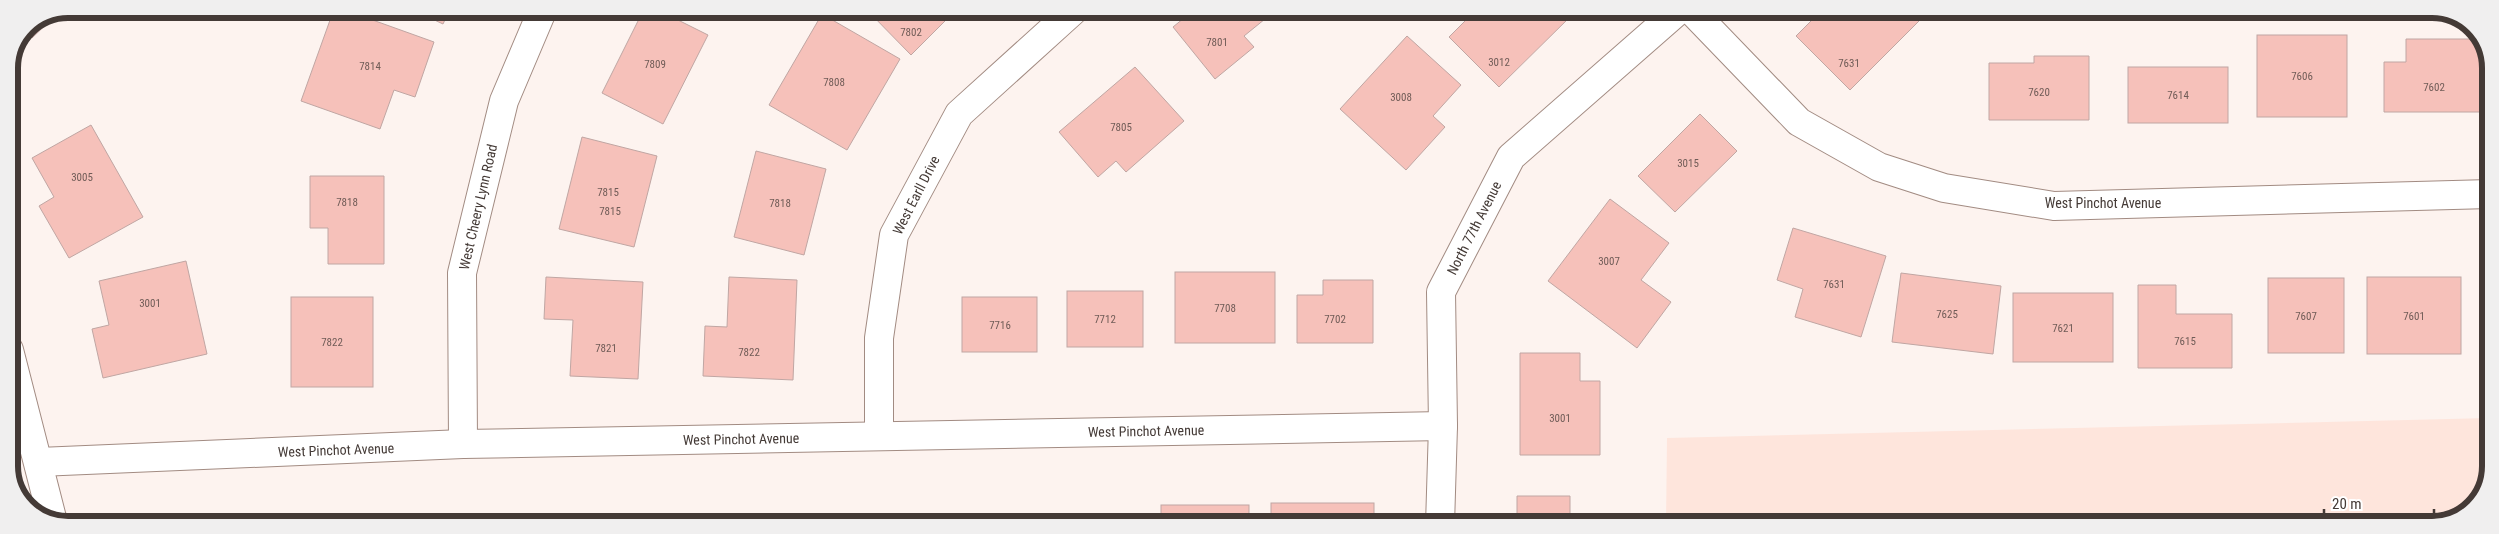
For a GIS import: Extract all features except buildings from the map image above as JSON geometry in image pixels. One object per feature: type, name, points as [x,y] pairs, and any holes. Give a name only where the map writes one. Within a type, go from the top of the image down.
[{"type":"street","name":"West Cheery Lynn Road","points":[[464,444],[462,273],[504,101],[539,18]]},
{"type":"street","name":"West Earll Drive","points":[[879,436],[879,338],[894,235],[959,114],[1065,18]]},
{"type":"street","name":"North 77th Avenue","points":[[1440,516],[1443,426],[1441,292],[1511,157],[1671,18]]},
{"type":"street","name":"West Pinchot Avenue","points":[[1698,18],[1799,122],[1879,167],[1944,188],[2054,206],[2481,194]]},
{"type":"street","points":[[18,384],[51,514]]},
{"type":"street","name":"West Pinchot Avenue","points":[[39,462],[464,444],[1443,426]]},
{"type":"shaded area","points":[[2482,418],[2482,467],[2479,483],[2469,500],[2457,510],[2441,516],[1666,516],[1667,438]]}]
